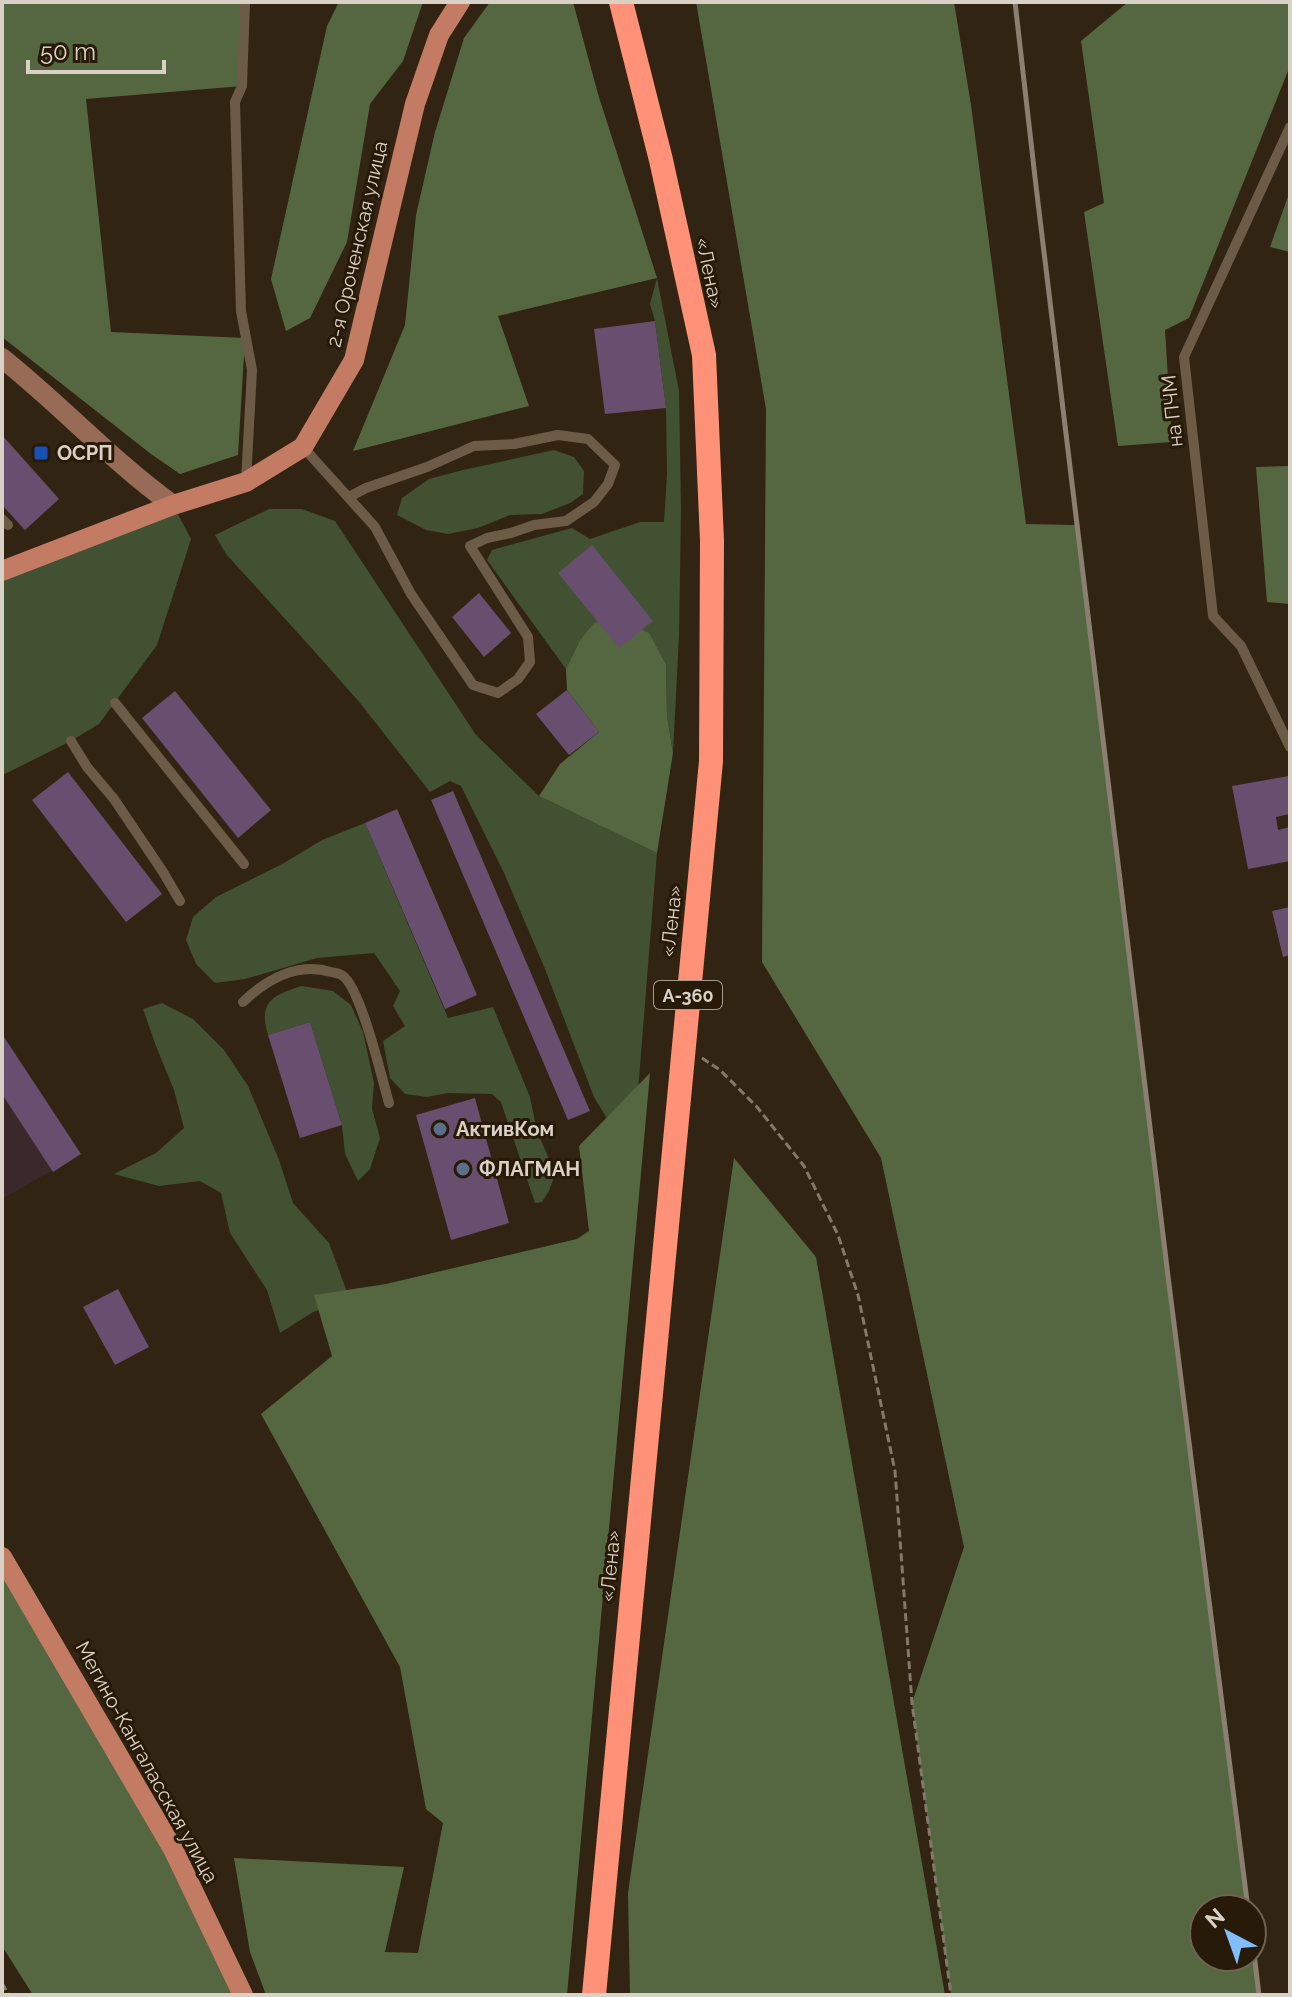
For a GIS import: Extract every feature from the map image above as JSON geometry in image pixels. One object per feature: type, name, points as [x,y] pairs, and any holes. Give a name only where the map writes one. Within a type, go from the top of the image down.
[{"type":"highway","name":"«Лена»","points":[[594,1995],[711,761],[712,541],[704,355],[661,160],[621,2]]},
{"type":"main road","name":"2-я Ороченская улица","points":[[2,571],[173,505],[246,482],[303,447],[354,360],[415,104],[439,35],[460,2]]},
{"type":"main road","points":[[2,358],[145,485],[173,505]]},
{"type":"main road","name":"Мегино-Кангаласская улица","points":[[2,1557],[173,1849],[243,1995]]},
{"type":"lane","points":[[245,2],[242,86],[235,102],[241,311],[252,370],[246,482]]},
{"type":"lane","name":"на ПЧМ","points":[[1290,127],[1184,357],[1213,616],[1241,646],[1290,747]]},
{"type":"lane","points":[[303,447],[375,527],[411,594],[473,685],[498,693],[518,679],[530,662],[528,637],[470,546],[534,525],[566,521],[594,502],[608,484],[615,465],[588,439],[558,435],[514,444],[474,446],[349,497]]},
{"type":"lane","points":[[115,703],[244,864]]},
{"type":"lane","points":[[71,741],[87,767],[114,799],[180,901]]},
{"type":"lane","points":[[243,1002],[267,982],[299,969],[317,968],[343,976],[365,1020],[389,1103]]},
{"type":"path","points":[[683,1045],[730,1079],[757,1107],[804,1166],[838,1235],[858,1295],[895,1471],[912,1703],[951,1995]]},
{"type":"path","points":[[2,1983],[9,1995]]},
{"type":"shaded area","points":[[2,1034],[81,1154],[2,1199]]},
{"type":"green space","points":[[2,2],[245,2],[242,86],[86,99],[111,332],[245,338],[238,455],[180,474],[2,337]]},
{"type":"green space","points":[[339,2],[423,2],[403,61],[370,104],[347,242],[310,318],[286,331],[271,279],[327,26]]},
{"type":"green space","points":[[490,2],[573,2],[598,94],[657,278],[498,316],[529,406],[353,451],[405,325],[416,215],[435,132],[464,38]]},
{"type":"green space","points":[[696,2],[954,2],[971,105],[1026,524],[1075,525],[1246,1893],[1188,1893],[1188,1973],[1256,1973],[1259,1995],[951,1995],[912,1703],[964,1547],[881,1158],[762,962],[766,409]]},
{"type":"green space","points":[[1128,2],[1290,2],[1290,66],[1189,318],[1165,330],[1172,442],[1118,446],[1084,212],[1104,203],[1081,41]]},
{"type":"green space","points":[[1290,191],[1290,252],[1270,247]]},
{"type":"green space","points":[[657,278],[679,391],[679,636],[673,753],[667,716],[666,665],[579,642],[566,669],[487,560],[492,550],[572,528],[590,539],[640,522],[664,522],[666,408],[650,304]]},
{"type":"green space","points":[[554,450],[574,457],[584,471],[583,494],[570,503],[542,514],[510,515],[478,528],[448,534],[426,530],[397,515],[402,498],[429,479]]},
{"type":"green space","points":[[1290,466],[1290,604],[1267,602],[1256,467]]},
{"type":"green space","points":[[173,505],[191,539],[157,645],[99,724],[5,774],[2,771],[2,571]]},
{"type":"green space","points":[[269,509],[302,509],[335,521],[476,735],[539,796],[657,853],[635,1129],[623,1145],[594,1097],[504,873],[461,786],[450,781],[430,792],[360,703],[226,554],[215,535]]},
{"type":"green space","points":[[614,618],[649,633],[666,665],[667,716],[673,753],[657,853],[539,796],[560,764],[599,732],[567,690],[566,669],[579,642],[594,623]]},
{"type":"green space","points":[[365,823],[448,1018],[493,1007],[530,1097],[537,1131],[552,1166],[553,1180],[542,1202],[535,1203],[501,1102],[492,1094],[448,1093],[427,1097],[405,1094],[390,1078],[383,1041],[405,1026],[393,1006],[400,991],[374,953],[317,958],[245,979],[215,983],[196,964],[186,940],[193,917],[216,897],[322,840]]},
{"type":"green space","points":[[302,986],[333,991],[351,1005],[363,1032],[374,1083],[372,1109],[380,1138],[370,1169],[358,1181],[345,1154],[342,1125],[310,1022],[268,1035],[266,1007],[275,997]]},
{"type":"green space","points":[[162,1003],[193,1019],[224,1050],[248,1086],[293,1203],[329,1243],[350,1300],[313,1312],[280,1333],[267,1290],[230,1233],[221,1193],[200,1181],[159,1186],[114,1174],[156,1153],[184,1128],[174,1090],[143,1009]]},
{"type":"green space","points":[[650,1073],[567,1995],[266,1995],[250,1952],[234,1858],[404,1867],[385,1952],[418,1953],[443,1823],[426,1809],[400,1667],[261,1414],[332,1356],[314,1295],[386,1284],[577,1239],[589,1231],[579,1146]]},
{"type":"green space","points":[[734,1158],[816,1257],[945,1995],[630,1995],[628,1893]]},
{"type":"green space","points":[[2,1557],[243,1995],[33,1995],[2,1946]]},
{"type":"building","points":[[655,321],[666,408],[605,414],[594,329]]},
{"type":"building","points":[[2,435],[59,499],[25,530],[2,505]]},
{"type":"building","points":[[592,545],[653,621],[619,648],[558,573]]},
{"type":"building","points":[[479,593],[511,633],[484,657],[452,617]]},
{"type":"building","points":[[567,690],[599,732],[569,755],[536,714]]},
{"type":"building","points":[[175,691],[271,810],[238,838],[142,718]]},
{"type":"building","points":[[68,772],[162,894],[126,922],[32,800]]},
{"type":"building","points":[[1289,776],[1290,814],[1276,817],[1278,830],[1290,827],[1290,861],[1248,869],[1232,786]]},
{"type":"building","points":[[453,791],[590,1111],[568,1120],[431,800]]},
{"type":"building","points":[[397,809],[477,995],[445,1009],[365,823]]},
{"type":"building","points":[[1290,907],[1290,955],[1283,957],[1272,911]]},
{"type":"building","points":[[310,1022],[342,1125],[300,1138],[268,1035]]},
{"type":"building","points":[[2,1034],[81,1154],[53,1172],[2,1094]]},
{"type":"building","points":[[475,1098],[509,1223],[451,1240],[416,1115]]},
{"type":"building","points":[[118,1289],[149,1347],[115,1365],[83,1307]]},
{"type":"railway","points":[[1015,2],[1168,1276],[1246,1893]]},
{"type":"railway","points":[[1256,1973],[1259,1995]]},
{"type":"place","name":"ОСРП","points":[[41,453]]},
{"type":"place","name":"АктивКом","points":[[440,1129]]},
{"type":"place","name":"ФЛАГМАН","points":[[463,1169]]}]
